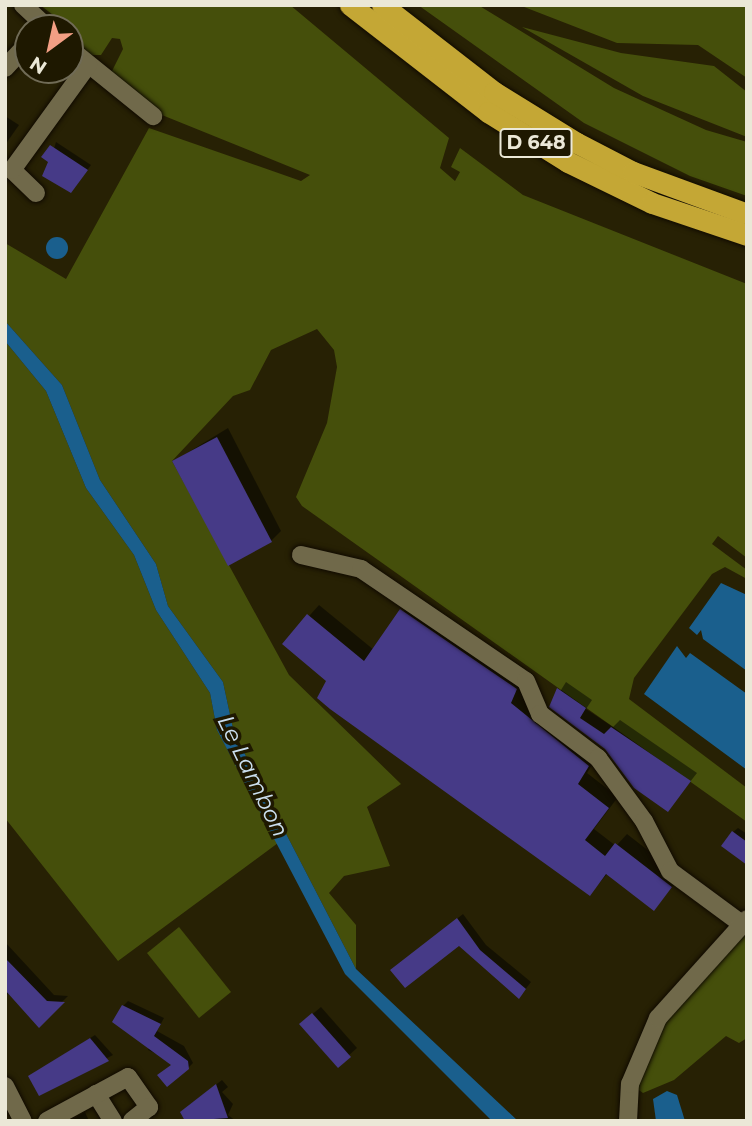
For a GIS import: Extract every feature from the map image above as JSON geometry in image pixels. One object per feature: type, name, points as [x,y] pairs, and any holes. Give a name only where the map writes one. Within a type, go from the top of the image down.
[{"type":"highway","name":"D 648","points":[[350,5],[446,81],[550,152],[652,203],[747,235]]},
{"type":"highway","name":"D 648","points":[[382,5],[486,86],[567,138],[633,172],[747,214]]},
{"type":"street","points":[[84,61],[153,116]]},
{"type":"street","points":[[36,193],[12,170],[88,65]]},
{"type":"street","points":[[300,555],[361,569],[526,681],[540,714],[598,758],[653,834],[670,871],[744,921],[657,1018],[630,1084],[628,1121]]},
{"type":"street","points":[[47,1121],[128,1077],[149,1107],[132,1121]]},
{"type":"street","points":[[5,1086],[23,1121]]},
{"type":"street","points":[[96,1094],[113,1121]]},
{"type":"green space","points":[[40,5],[290,5],[449,138],[440,168],[455,181],[460,172],[451,167],[460,148],[523,195],[747,284],[747,558],[718,536],[712,544],[747,570],[747,579],[725,567],[712,574],[634,678],[629,699],[747,788],[747,822],[302,506],[296,497],[327,423],[337,367],[334,350],[317,329],[271,350],[250,390],[233,396],[172,461],[289,675],[401,784],[367,807],[390,866],[344,876],[329,893],[356,925],[356,969],[234,733],[223,682],[168,606],[156,564],[100,480],[62,385],[5,321],[5,243],[66,279],[149,128],[301,181],[310,175],[157,113],[108,79],[123,49],[120,39],[112,38],[101,55],[86,55],[84,14],[52,14]]},
{"type":"green space","points":[[418,5],[478,5],[614,88],[706,130],[747,142],[747,196],[690,176],[584,123]]},
{"type":"green space","points":[[519,5],[747,5],[747,78],[698,45],[617,43]]},
{"type":"green space","points":[[522,27],[621,53],[714,66],[747,92],[747,137],[643,96]]},
{"type":"green space","points":[[5,341],[46,391],[86,488],[134,555],[156,610],[210,693],[217,730],[278,843],[118,961],[5,818]]},
{"type":"green space","points":[[747,919],[747,1038],[739,1043],[726,1036],[674,1080],[643,1093],[630,1084],[648,1035]]},
{"type":"green space","points":[[179,927],[231,992],[199,1018],[147,953]]},
{"type":"water","points":[[57,237],[65,240],[68,248],[65,256],[57,259],[49,256],[46,248],[49,240]]},
{"type":"water","name":"Le Lambon","points":[[5,321],[62,385],[100,480],[156,564],[168,606],[223,682],[234,733],[356,969],[518,1121],[492,1121],[345,974],[217,730],[210,693],[156,610],[134,555],[86,488],[46,391],[5,341]]},
{"type":"water","points":[[721,583],[747,595],[747,671],[703,639],[701,630],[697,635],[689,628]]},
{"type":"water","points":[[677,646],[686,658],[690,653],[747,694],[747,770],[644,694]]},
{"type":"water","points":[[667,1091],[677,1095],[685,1121],[656,1121],[653,1099]]},
{"type":"building","points":[[50,145],[88,170],[71,193],[42,176],[48,162],[41,157]]},
{"type":"building","points":[[217,437],[272,542],[228,566],[172,461]]},
{"type":"building","points":[[400,609],[517,689],[511,703],[589,766],[578,784],[609,808],[585,840],[605,856],[615,843],[672,887],[654,911],[606,874],[590,896],[330,709],[317,698],[326,681],[282,644],[307,614],[364,661]]},
{"type":"building","points":[[557,688],[586,708],[580,718],[604,734],[611,727],[691,781],[668,812],[634,788],[605,749],[549,707]]},
{"type":"building","points":[[732,831],[747,842],[747,865],[721,846]]},
{"type":"building","points":[[457,918],[480,950],[526,989],[519,999],[459,946],[405,988],[390,970]]},
{"type":"building","points":[[5,958],[47,1001],[65,1002],[39,1028],[5,990]]},
{"type":"building","points":[[122,1005],[161,1024],[154,1036],[188,1061],[189,1069],[167,1087],[157,1075],[171,1065],[112,1022]]},
{"type":"building","points":[[312,1013],[351,1057],[338,1068],[299,1024]]},
{"type":"building","points":[[90,1038],[109,1061],[39,1096],[28,1076]]},
{"type":"building","points":[[216,1084],[228,1118],[185,1121],[180,1112]]}]
